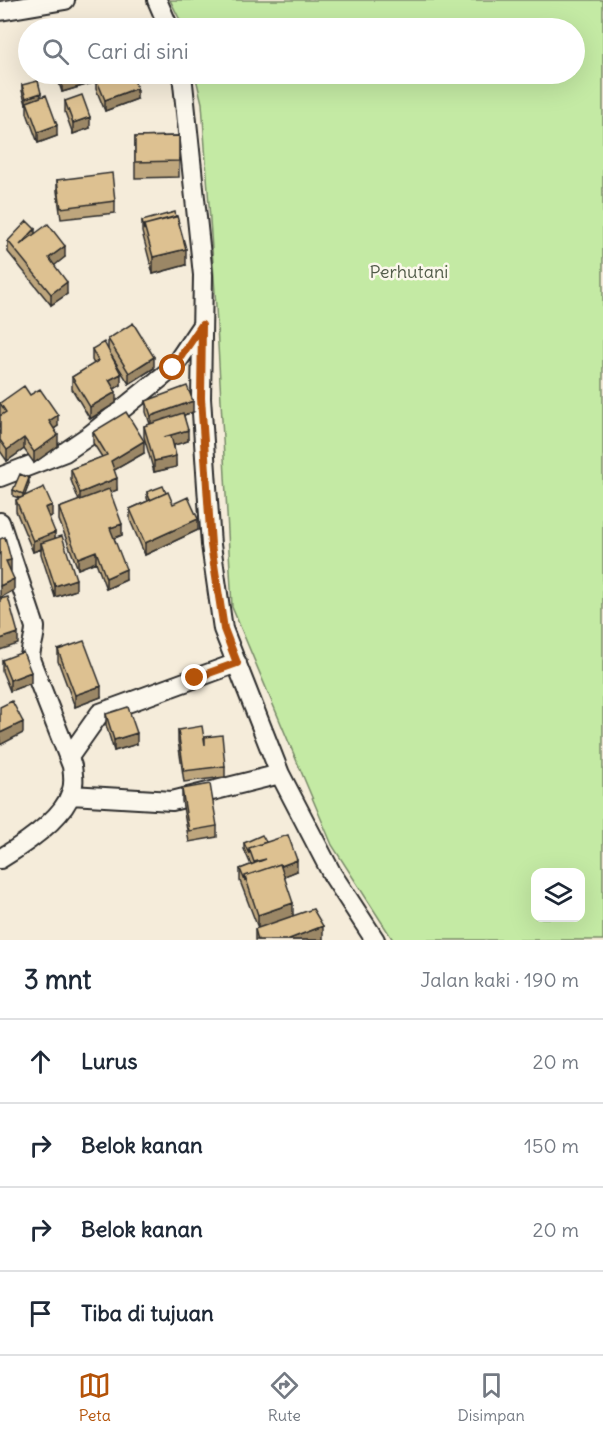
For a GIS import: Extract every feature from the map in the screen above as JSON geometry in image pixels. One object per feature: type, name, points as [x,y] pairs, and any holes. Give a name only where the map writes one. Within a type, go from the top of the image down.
[{"type":"street","points":[[0,11],[65,0]]},
{"type":"street","points":[[157,0],[165,18]]},
{"type":"street","points":[[183,84],[203,275],[201,398],[211,545],[224,629],[280,774],[332,874],[375,940]]},
{"type":"street","points":[[0,477],[65,452],[90,435],[173,368],[202,325]]},
{"type":"street","points":[[0,522],[35,627],[35,639],[30,648],[30,659],[69,757],[74,780],[71,795],[60,811],[42,829],[0,859]]},
{"type":"street","points":[[69,757],[100,713],[237,663]]},
{"type":"street","points":[[71,795],[172,801],[280,774]]},
{"type":"green space","name":"Perhutani","points":[[170,0],[603,0],[603,940],[393,940],[332,845],[232,607],[216,307],[202,103],[197,84],[585,84],[585,18],[179,18]]},
{"type":"building","points":[[39,84],[41,93],[26,98],[22,85]]},
{"type":"building","points":[[98,84],[136,84],[137,88],[105,100]]},
{"type":"building","points":[[46,95],[57,125],[38,132],[27,102]]},
{"type":"building","points":[[82,95],[90,117],[73,123],[65,101]]},
{"type":"building","points":[[179,136],[179,161],[135,162],[135,137]]},
{"type":"building","points":[[112,173],[115,201],[61,208],[57,180]]},
{"type":"building","points":[[175,212],[176,217],[144,225],[144,230],[142,221]]},
{"type":"building","points":[[177,216],[186,249],[153,257],[144,225]]},
{"type":"building","points":[[27,221],[35,229],[20,245],[48,224],[65,246],[49,258],[67,282],[51,294],[8,241]]},
{"type":"building","points":[[133,323],[154,357],[129,373],[108,339]]},
{"type":"building","points":[[104,342],[121,374],[109,380],[116,392],[90,407],[72,377],[98,361],[92,349]]},
{"type":"building","points":[[24,386],[30,395],[40,389],[58,415],[49,421],[58,435],[34,452],[24,438],[7,450],[0,440],[0,416],[6,412],[0,403]]},
{"type":"building","points":[[187,386],[193,401],[151,416],[146,401]]},
{"type":"building","points":[[126,412],[144,441],[111,461],[117,478],[80,493],[71,469],[107,455],[93,432]]},
{"type":"building","points":[[183,413],[188,430],[164,437],[171,436],[176,456],[154,461],[144,426]]},
{"type":"building","points":[[20,474],[29,478],[23,494],[13,490]]},
{"type":"building","points":[[163,486],[166,493],[150,500],[147,492]]},
{"type":"building","points":[[44,487],[52,505],[45,508],[55,532],[33,541],[16,500]]},
{"type":"building","points":[[109,489],[122,524],[110,528],[126,569],[106,578],[96,551],[78,558],[59,508]]},
{"type":"building","points":[[168,492],[173,504],[188,497],[198,519],[145,543],[130,509]]},
{"type":"building","points":[[62,536],[76,579],[55,586],[41,543]]},
{"type":"building","points":[[5,537],[11,560],[6,561],[14,579],[0,586],[0,539]]},
{"type":"building","points":[[8,597],[18,633],[0,639],[0,599]]},
{"type":"building","points":[[84,641],[101,686],[75,695],[58,650]]},
{"type":"building","points":[[23,652],[31,672],[10,680],[2,660]]},
{"type":"building","points":[[12,701],[23,722],[0,733],[0,707]]},
{"type":"building","points":[[128,707],[137,733],[114,740],[106,714]]},
{"type":"building","points":[[202,726],[205,745],[205,737],[222,735],[225,766],[184,771],[178,730]]},
{"type":"building","points":[[210,784],[217,826],[189,831],[182,789]]},
{"type":"building","points":[[262,835],[266,842],[249,848],[249,854],[244,843]]},
{"type":"building","points":[[288,835],[297,860],[245,876],[245,881],[240,869],[266,859],[254,862],[249,848]]},
{"type":"building","points":[[280,864],[293,903],[258,915],[245,876]]},
{"type":"building","points":[[313,909],[323,926],[290,940],[258,940],[255,929]]},
{"type":"route","points":[[173,368],[202,325],[201,398],[211,545],[224,629],[237,663],[195,678]]}]
